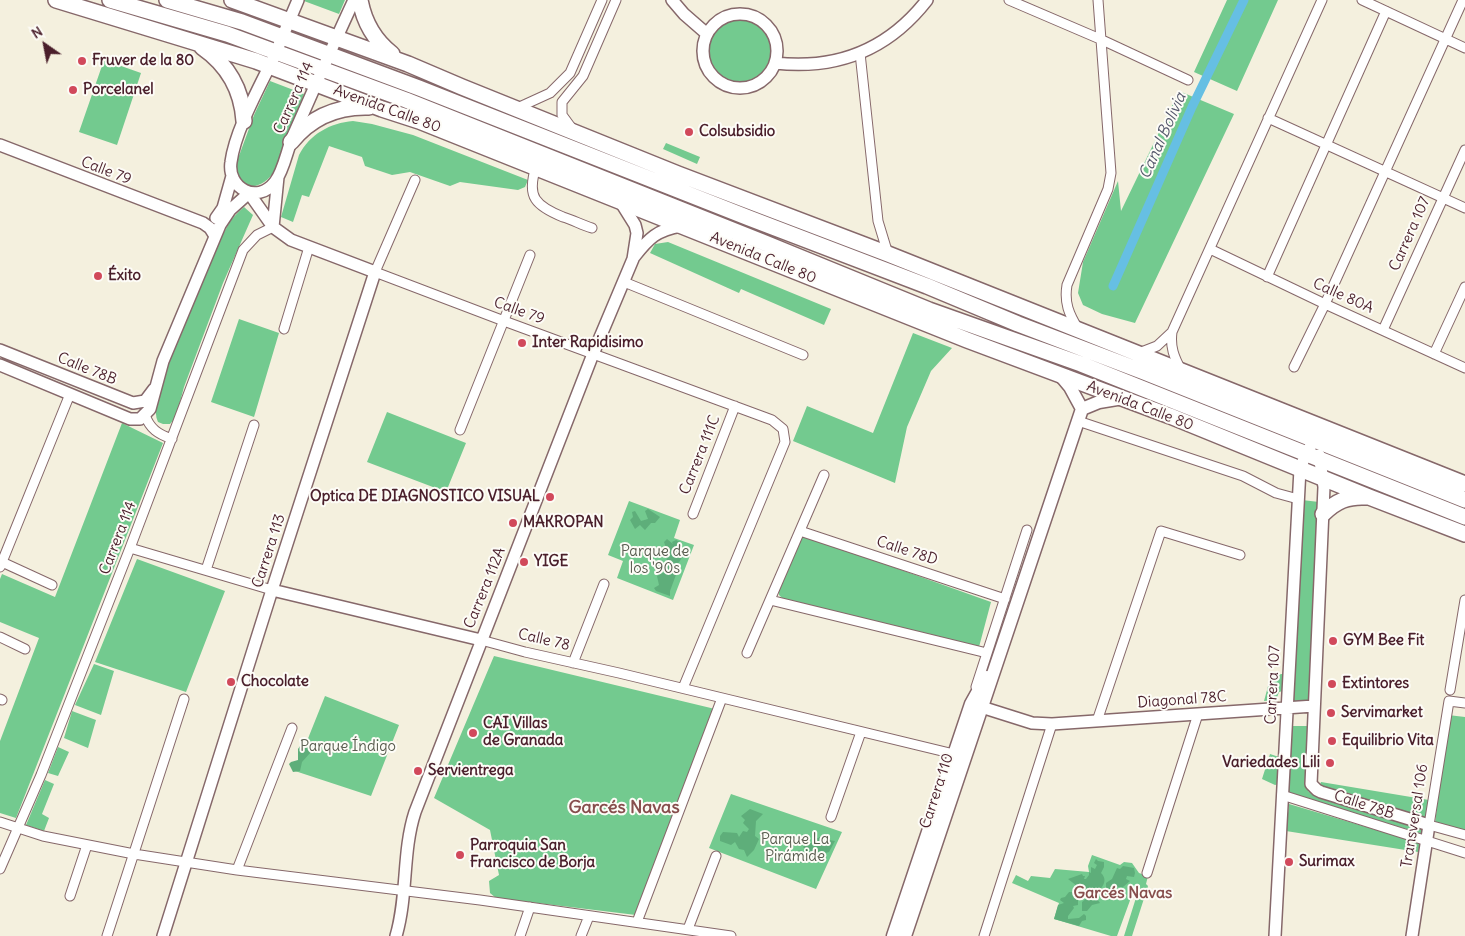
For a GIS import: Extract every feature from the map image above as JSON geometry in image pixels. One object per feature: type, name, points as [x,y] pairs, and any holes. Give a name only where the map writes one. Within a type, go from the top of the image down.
[{"type":"highway","name":"Avenida Calle 80","points":[[56,0],[270,66],[382,109],[419,121],[967,340],[1170,416],[1465,534]]},
{"type":"highway","name":"Avenida Calle 80","points":[[110,0],[227,34],[323,69],[503,138],[920,306],[1080,364],[1465,516]]},
{"type":"highway","name":"Avenida Calle 80","points":[[167,0],[283,36],[479,111],[1465,500]]},
{"type":"highway","points":[[236,1],[266,0]]},
{"type":"highway","points":[[360,0],[366,20],[378,40],[387,50],[408,64]]},
{"type":"highway","points":[[236,1],[408,64],[515,109],[888,254],[1465,484]]},
{"type":"highway","points":[[185,39],[210,53],[230,74],[239,92],[244,121]]},
{"type":"highway","points":[[291,142],[307,125],[327,113],[353,107],[382,109]]},
{"type":"highway","points":[[1151,393],[1170,416]]},
{"type":"highway","points":[[1323,514],[1334,504],[1341,501],[1350,498],[1369,497]]},
{"type":"main road","points":[[1060,375],[1070,387],[1080,415],[1099,402],[1123,398]]},
{"type":"main road","name":"Carrera 110","points":[[905,936],[993,654],[1080,415]]},
{"type":"main road","name":"Carrera 110","points":[[893,936],[954,754],[976,706]]},
{"type":"street","points":[[203,223],[215,219],[220,214],[229,190],[232,176],[231,162],[244,121],[298,0]]},
{"type":"street","name":"Carrera 114","points":[[145,415],[150,410],[153,401],[163,361],[215,236],[230,210],[249,193],[257,194],[265,191],[276,181],[316,83],[354,0]]},
{"type":"street","points":[[515,109],[550,93],[570,73],[602,0]]},
{"type":"street","points":[[575,132],[562,115],[562,102],[583,76],[616,0]]},
{"type":"street","points":[[672,0],[684,14],[707,34]]},
{"type":"street","points":[[774,63],[814,64],[838,61],[860,53],[896,32],[927,0]]},
{"type":"street","points":[[1009,0],[1100,39],[1188,80]]},
{"type":"street","points":[[1078,329],[1067,308],[1065,296],[1067,285],[1108,189],[1111,173],[1098,0]]},
{"type":"street","points":[[1181,370],[1172,352],[1170,341],[1172,332],[1322,0]]},
{"type":"street","points":[[1362,0],[1465,48]]},
{"type":"street","points":[[1294,367],[1325,304],[1463,0]]},
{"type":"street","points":[[1267,277],[1386,11]]},
{"type":"street","points":[[744,14],[755,17],[764,23],[774,36],[777,52],[774,63],[766,76],[754,85],[744,88],[734,87],[714,78],[707,68],[703,57],[703,45],[707,34],[714,24],[728,16],[744,14]]},
{"type":"street","points":[[860,53],[878,221],[888,254]]},
{"type":"street","points":[[1268,118],[1465,208]]},
{"type":"street","name":"Calle 79","points":[[0,145],[203,223]]},
{"type":"street","name":"Carrera 107","points":[[1383,330],[1465,150]]},
{"type":"street","points":[[536,167],[531,185],[533,195],[538,204],[546,210],[592,228]]},
{"type":"street","points":[[232,176],[238,185],[249,193]]},
{"type":"street","points":[[273,227],[278,176]]},
{"type":"street","name":"Carrera 113","points":[[163,936],[375,272],[415,180]]},
{"type":"street","name":"Calle 79","points":[[249,193],[273,227],[291,240],[736,406],[772,420],[783,429],[785,442],[683,688]]},
{"type":"street","name":"Carrera 112A","points":[[396,936],[404,890],[412,822],[593,354],[633,259],[637,233],[635,225],[619,200]]},
{"type":"street","points":[[203,223],[210,228],[215,236]]},
{"type":"street","name":"Carrera 112A","points":[[633,259],[656,233],[683,226]]},
{"type":"street","name":"Carrera 114","points":[[0,869],[130,548],[243,250],[257,235],[273,227]]},
{"type":"street","points":[[284,329],[310,247]]},
{"type":"street","name":"Calle 80A","points":[[1210,249],[1465,368]]},
{"type":"street","points":[[460,430],[530,255]]},
{"type":"street","points":[[624,282],[803,355]]},
{"type":"street","points":[[1434,354],[1465,287]]},
{"type":"street","points":[[1138,353],[1157,346],[1172,332]]},
{"type":"street","name":"Calle 78B","points":[[0,350],[134,403],[145,401],[156,384]]},
{"type":"street","name":"Calle 78B","points":[[0,365],[130,419],[140,418],[145,415]]},
{"type":"street","points":[[52,584],[1,565],[70,394]]},
{"type":"street","name":"Carrera 111C","points":[[693,514],[736,406]]},
{"type":"street","points":[[145,415],[153,430],[160,435],[172,439]]},
{"type":"street","points":[[1080,415],[1243,476],[1276,493],[1298,499]]},
{"type":"street","points":[[1303,418],[1321,460],[1324,479],[1314,706]]},
{"type":"street","points":[[206,570],[254,424]]},
{"type":"street","name":"Carrera 107","points":[[1275,936],[1300,469],[1314,440]]},
{"type":"street","points":[[747,653],[824,475]]},
{"type":"street","name":"Carrera 110","points":[[1011,601],[1027,530]]},
{"type":"street","name":"Calle 78D","points":[[800,531],[1011,601]]},
{"type":"street","points":[[1097,721],[1161,531],[1240,556]]},
{"type":"street","name":"Calle 78","points":[[130,548],[272,590],[954,754]]},
{"type":"street","points":[[573,663],[604,584]]},
{"type":"street","points":[[770,600],[993,654]]},
{"type":"street","points":[[1450,690],[1465,600]]},
{"type":"street","points":[[0,638],[25,649]]},
{"type":"street","points":[[638,922],[722,698]]},
{"type":"street","points":[[107,936],[184,699]]},
{"type":"street","name":"Transversal 106","points":[[1412,936],[1449,701],[1465,703]]},
{"type":"street","points":[[976,706],[1032,723],[1052,724],[984,936]]},
{"type":"street","name":"Calle 78B","points":[[1314,706],[1311,780],[1313,787],[1321,792],[1465,835]]},
{"type":"street","name":"Diagonal 78C","points":[[1052,724],[1314,706]]},
{"type":"street","points":[[1147,873],[1198,714]]},
{"type":"street","points":[[237,870],[292,728]]},
{"type":"street","points":[[831,817],[861,732]]},
{"type":"street","name":"Calle 78B","points":[[1282,795],[1465,853]]},
{"type":"street","points":[[0,822],[43,836],[134,854],[237,870],[404,890],[730,936]]},
{"type":"street","points":[[70,896],[87,845]]},
{"type":"street","points":[[688,929],[716,856]]},
{"type":"street","points":[[520,936],[530,907]]},
{"type":"street","points":[[581,936],[589,916]]},
{"type":"green space","points":[[305,0],[345,0],[339,14]]},
{"type":"green space","points":[[1227,0],[1278,0],[1237,91],[1194,72]]},
{"type":"green space","points":[[740,19],[758,25],[766,33],[772,51],[766,69],[758,77],[740,83],[722,77],[714,69],[708,51],[714,33],[722,25]]},
{"type":"green space","points":[[104,60],[141,73],[117,145],[79,132]]},
{"type":"green space","points":[[270,81],[304,94],[275,170],[264,182],[251,186],[241,180],[237,173],[236,164],[254,115]]},
{"type":"green space","points":[[1179,91],[1234,114],[1135,323],[1102,314],[1083,305],[1078,293],[1083,262],[1118,181],[1121,211]]},
{"type":"green space","points":[[353,121],[413,135],[528,180],[525,187],[518,190],[460,182],[450,186],[410,172],[392,175],[365,166],[362,157],[329,146],[309,197],[302,195],[293,222],[281,217],[299,155],[309,141],[329,127]]},
{"type":"green space","points":[[666,143],[700,157],[697,164],[663,149]]},
{"type":"green space","points":[[244,207],[253,215],[223,283],[184,387],[176,417],[170,424],[163,424],[158,422],[156,413],[160,388],[165,374],[215,250],[230,221]]},
{"type":"green space","points":[[668,242],[831,309],[824,325],[741,289],[739,293],[650,253],[655,244]]},
{"type":"green space","points":[[239,319],[279,333],[254,417],[211,402]]},
{"type":"green space","points":[[913,333],[952,348],[931,371],[907,427],[895,483],[793,441],[807,406],[873,433]]},
{"type":"green space","points":[[387,412],[466,443],[446,492],[367,462]]},
{"type":"green space","points":[[122,423],[163,443],[16,818],[0,813],[0,741],[39,638],[0,622],[0,579],[2,574],[55,597]]},
{"type":"green space","points":[[1302,500],[1319,502],[1309,701],[1292,702]]},
{"type":"green space","name":"Parque de los '90s","points":[[629,501],[680,520],[674,538],[694,545],[673,600],[617,578],[623,561],[608,555]]},
{"type":"green space","points":[[648,509],[660,517],[645,530],[640,525],[635,529],[630,520],[633,517],[632,512],[635,511],[641,521],[648,519],[645,511]]},
{"type":"green space","points":[[802,537],[809,537],[991,602],[979,647],[783,599],[779,595],[779,588]]},
{"type":"green space","points":[[667,539],[673,544],[672,542],[676,540],[682,543],[681,548],[684,553],[674,571],[677,572],[670,596],[656,591],[654,588],[659,585],[657,576],[668,570],[665,565],[667,558],[662,557],[661,550],[666,548],[664,542]]},
{"type":"green space","points":[[137,559],[225,591],[186,692],[95,662]]},
{"type":"green space","points":[[494,656],[715,709],[636,915],[496,898],[490,893],[489,881],[499,875],[490,830],[434,798]]},
{"type":"green space","points":[[94,664],[114,671],[101,715],[75,705]]},
{"type":"green space","points":[[1284,674],[1283,691],[1279,692],[1276,700],[1264,701],[1270,679]]},
{"type":"green space","name":"Parque Índigo","points":[[325,696],[399,725],[371,796],[295,771]]},
{"type":"green space","points":[[72,711],[96,720],[88,748],[64,738]]},
{"type":"green space","points":[[1448,715],[1465,717],[1465,831],[1435,823]]},
{"type":"green space","points":[[1291,726],[1309,726],[1308,791],[1424,826],[1423,834],[1287,793]]},
{"type":"green space","points":[[302,743],[307,743],[316,749],[302,762],[300,771],[293,772],[289,764],[298,760],[298,749]]},
{"type":"green space","points":[[58,747],[69,752],[58,776],[48,773]]},
{"type":"green space","points":[[1270,754],[1279,757],[1279,784],[1275,785],[1262,779]]},
{"type":"green space","points":[[45,780],[54,784],[42,814],[49,818],[44,831],[26,825]]},
{"type":"green space","points":[[1321,782],[1429,800],[1426,818],[1319,787]]},
{"type":"green space","name":"Parque La Pirámide","points":[[731,794],[842,832],[816,889],[709,848]]},
{"type":"green space","points":[[1289,804],[1420,843],[1418,852],[1286,831]]},
{"type":"green space","points":[[750,809],[763,814],[756,821],[755,836],[759,839],[754,850],[747,857],[744,850],[739,849],[735,842],[731,845],[720,841],[720,836],[723,832],[737,833],[739,837],[743,831],[747,832],[749,829],[743,823],[745,820],[741,816]]},
{"type":"green space","points":[[826,834],[829,840],[835,841],[829,852],[816,856],[812,862],[810,859],[814,855],[811,854],[805,863],[801,863],[792,856],[798,851],[807,851],[803,847],[806,842],[814,842],[814,838]]},
{"type":"green space","points":[[1092,855],[1120,865],[1124,862],[1132,863],[1139,873],[1148,876],[1146,884],[1148,886],[1132,936],[1124,936],[1140,885],[1136,884],[1117,936],[1111,936],[1054,919],[1059,903],[1012,883],[1016,875],[1028,881],[1031,876],[1050,878],[1055,869],[1089,872],[1088,866]]},
{"type":"green space","points":[[1096,859],[1104,862],[1101,873],[1104,877],[1104,884],[1090,899],[1094,901],[1097,899],[1100,903],[1092,905],[1087,911],[1082,911],[1082,902],[1087,898],[1084,897],[1078,900],[1078,905],[1073,906],[1074,908],[1068,919],[1079,918],[1084,914],[1086,920],[1082,921],[1079,926],[1054,919],[1058,905],[1064,903],[1060,900],[1061,898],[1065,897],[1069,892],[1076,892],[1078,896],[1077,886],[1068,879],[1082,874],[1085,876],[1084,879],[1086,879],[1089,872],[1091,873],[1091,867],[1095,869],[1097,865],[1094,863]]},
{"type":"green space","points":[[1123,866],[1134,868],[1134,877],[1127,876],[1126,879],[1130,881],[1123,887],[1115,887],[1113,883],[1111,889],[1106,889],[1106,883],[1112,879],[1117,868],[1120,869]]},
{"type":"waterway","name":"Canal Bolivia","points":[[1113,286],[1192,107],[1244,0]]},
{"type":"place","name":"Fruver de la 80","points":[[82,61]]},
{"type":"place","name":"Porcelanel","points":[[73,90]]},
{"type":"place","name":"Colsubsidio","points":[[689,132]]},
{"type":"place","name":"Éxito","points":[[98,276]]},
{"type":"place","name":"Inter Rapidisimo","points":[[522,343]]},
{"type":"place","name":"Optica DE DIAGNOSTICO VISUAL","points":[[550,497]]},
{"type":"place","name":"MAKROPAN","points":[[513,523]]},
{"type":"place","name":"YIGE","points":[[524,562]]},
{"type":"place","name":"GYM Bee Fit","points":[[1333,641]]},
{"type":"place","name":"Chocolate","points":[[231,682]]},
{"type":"place","name":"Extintores","points":[[1332,684]]},
{"type":"place","name":"Servimarket","points":[[1331,713]]},
{"type":"place","name":"CAI Villas de Granada","points":[[473,733]]},
{"type":"place","name":"Equilibrio Vita","points":[[1332,741]]},
{"type":"place","name":"Variedades Lili","points":[[1330,763]]},
{"type":"place","name":"Servientrega","points":[[418,771]]},
{"type":"place","name":"Parroquia San Francisco de Borja","points":[[460,855]]},
{"type":"place","name":"Surimax","points":[[1289,862]]},
{"type":"district","name":"Garcés Navas","points":[[624,808]]},
{"type":"district","name":"Garcés Navas","points":[[1123,893]]}]
